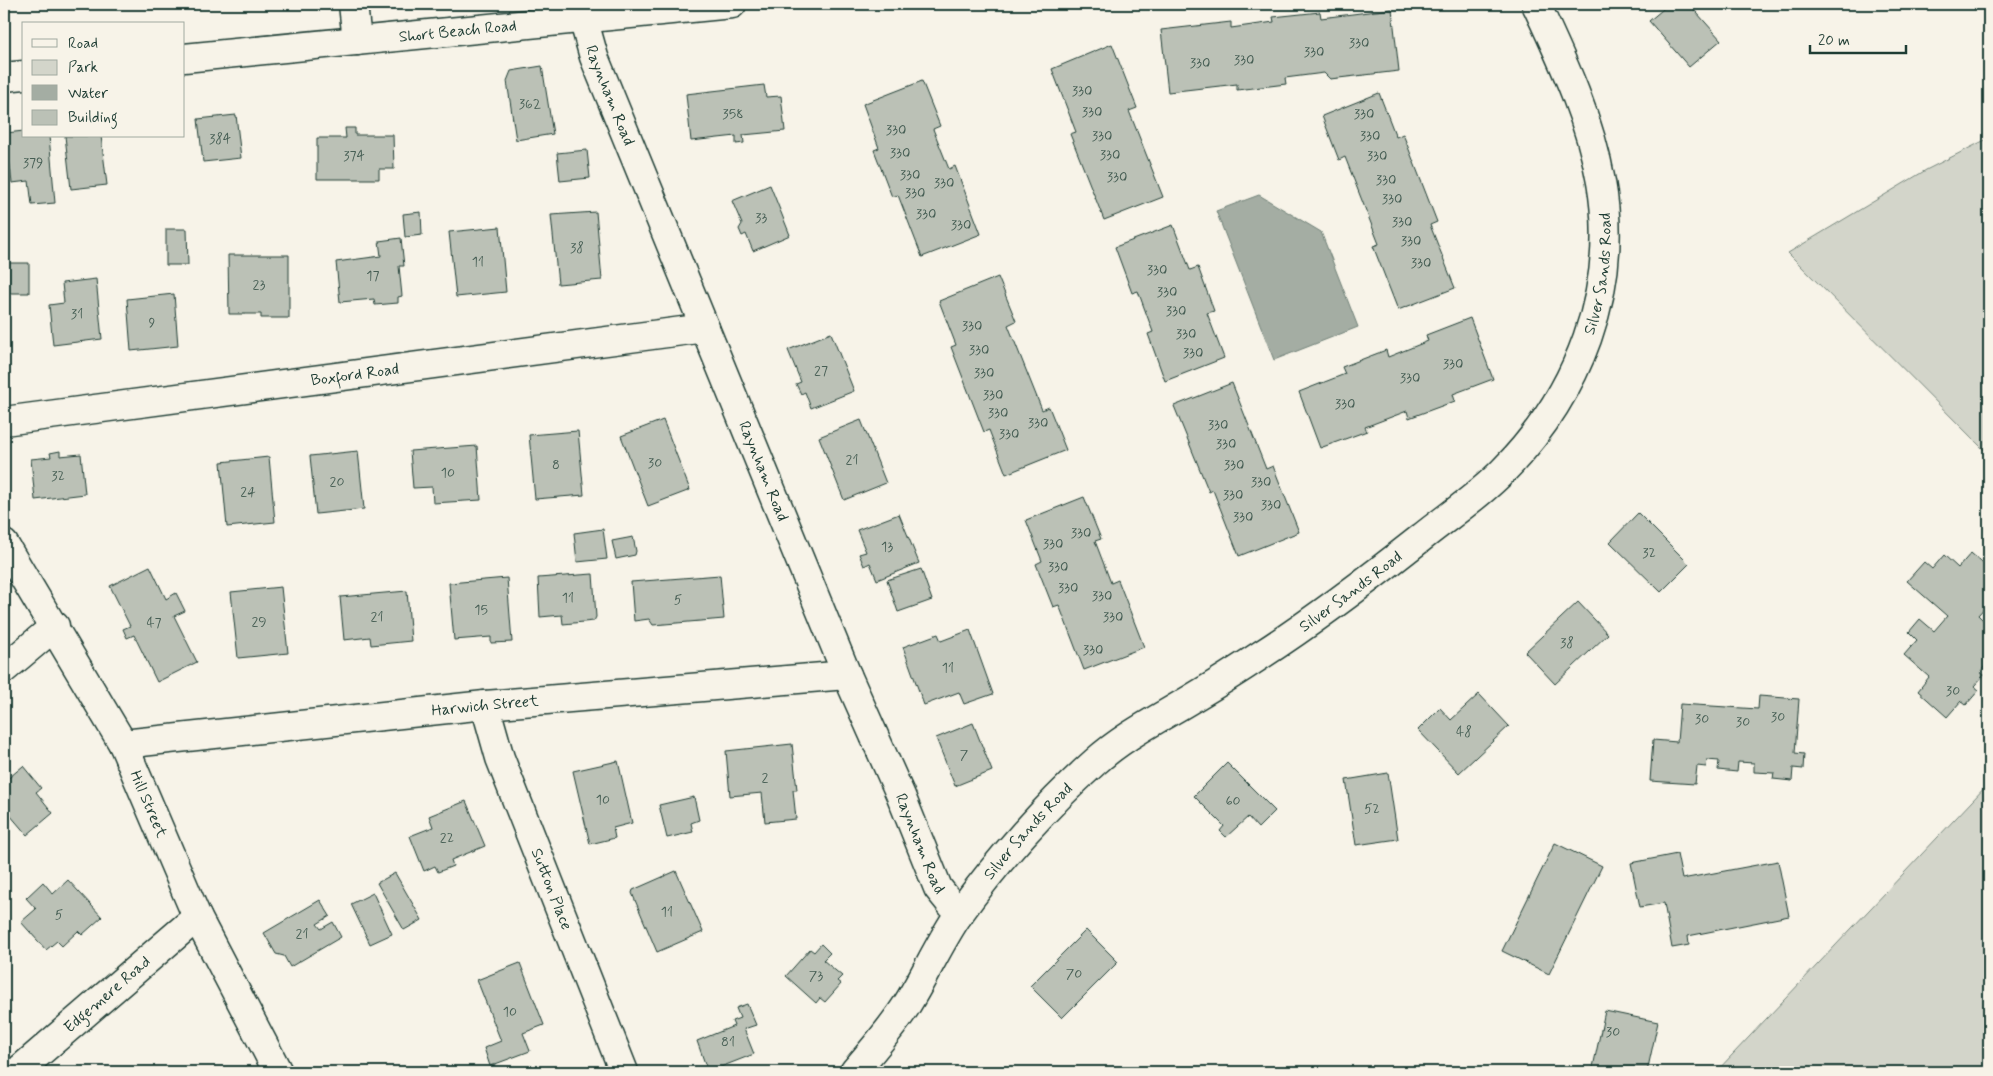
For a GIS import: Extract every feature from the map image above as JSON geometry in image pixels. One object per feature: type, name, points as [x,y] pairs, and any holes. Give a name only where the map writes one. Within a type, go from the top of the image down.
[{"type":"street","points":[[353,4],[357,41]]},
{"type":"street","name":"Short Beach Road","points":[[185,58],[732,4]]},
{"type":"street","name":"Silver Sands Road","points":[[854,1072],[905,1008],[959,914],[1011,850],[1098,759],[1141,727],[1198,695],[1304,627],[1371,578],[1500,474],[1534,438],[1562,398],[1582,356],[1601,293],[1605,230],[1602,184],[1586,122],[1563,62],[1536,4]]},
{"type":"street","name":"Raynham Road","points":[[583,18],[594,57],[847,675],[901,796],[938,888],[959,914]]},
{"type":"street","points":[[4,77],[22,75]]},
{"type":"street","name":"Boxford Road","points":[[4,421],[705,328]]},
{"type":"street","name":"Hill Street","points":[[4,544],[55,626],[123,744],[197,917],[278,1072]]},
{"type":"street","points":[[4,669],[55,626]]},
{"type":"street","name":"Harwich Street","points":[[123,744],[485,705],[847,675]]},
{"type":"street","name":"Sutton Place","points":[[485,705],[500,758],[624,1072]]},
{"type":"street","name":"Edgemere Road","points":[[16,1072],[197,917]]},
{"type":"green space","points":[[1989,138],[1989,455],[1788,253],[1926,170]]},
{"type":"green space","points":[[1989,783],[1989,1072],[1716,1072]]},
{"type":"water","points":[[1259,195],[1321,232],[1358,327],[1274,360],[1216,211]]},
{"type":"building","points":[[1669,4],[1689,4],[1721,40],[1689,67],[1649,21]]},
{"type":"building","points":[[1392,9],[1399,71],[1330,79],[1324,73],[1285,78],[1286,84],[1237,90],[1237,84],[1168,92],[1161,30],[1231,22],[1231,28],[1274,22],[1273,17],[1320,12],[1321,18]]},
{"type":"building","points":[[1112,44],[1137,108],[1129,111],[1163,197],[1104,220],[1070,134],[1076,132],[1052,69]]},
{"type":"building","points":[[542,66],[553,134],[516,140],[507,81],[511,71]]},
{"type":"building","points":[[922,81],[940,126],[933,129],[949,169],[955,166],[981,234],[922,257],[898,195],[892,197],[874,150],[879,148],[863,104]]},
{"type":"building","points":[[764,85],[766,97],[781,96],[785,131],[743,135],[744,143],[736,144],[736,136],[691,141],[686,94]]},
{"type":"building","points":[[1379,93],[1396,137],[1403,134],[1437,222],[1430,225],[1455,288],[1398,310],[1373,246],[1379,244],[1345,157],[1339,160],[1322,116]]},
{"type":"building","points":[[236,115],[241,158],[203,162],[198,119]]},
{"type":"building","points":[[345,128],[355,128],[355,135],[393,135],[394,169],[379,169],[379,179],[317,179],[317,138],[346,138]]},
{"type":"building","points":[[22,131],[22,138],[49,138],[55,203],[32,205],[29,181],[12,183],[6,133]]},
{"type":"building","points":[[65,138],[101,138],[107,185],[71,189]]},
{"type":"building","points":[[587,150],[590,178],[560,181],[557,153]]},
{"type":"building","points":[[770,185],[790,235],[753,251],[746,234],[742,236],[739,229],[742,224],[732,201]]},
{"type":"building","points":[[421,212],[422,235],[405,237],[403,214]]},
{"type":"building","points":[[596,212],[602,280],[558,284],[551,215]]},
{"type":"building","points":[[1173,225],[1190,270],[1198,267],[1214,311],[1207,313],[1224,358],[1165,381],[1148,334],[1153,332],[1138,291],[1132,293],[1115,247]]},
{"type":"building","points":[[500,227],[506,292],[456,297],[449,232]]},
{"type":"building","points":[[166,229],[187,229],[188,265],[166,265]]},
{"type":"building","points":[[401,238],[404,266],[399,266],[402,296],[398,297],[398,303],[375,305],[374,299],[340,302],[336,262],[381,256],[379,241]]},
{"type":"building","points":[[228,255],[289,255],[289,318],[261,318],[261,314],[229,314]]},
{"type":"building","points":[[4,263],[29,263],[29,293],[4,293]]},
{"type":"building","points":[[998,277],[1016,321],[1008,325],[1042,410],[1049,407],[1066,450],[1006,474],[989,430],[984,432],[951,347],[956,345],[939,301]]},
{"type":"building","points":[[96,279],[102,339],[53,345],[49,305],[64,303],[62,283]]},
{"type":"building","points":[[174,294],[178,346],[131,351],[127,299]]},
{"type":"building","points":[[1470,318],[1493,379],[1453,394],[1455,401],[1409,418],[1407,411],[1365,427],[1367,431],[1320,448],[1299,392],[1345,374],[1342,367],[1386,350],[1388,357],[1428,341],[1426,335]]},
{"type":"building","points":[[831,333],[854,391],[811,408],[805,392],[801,394],[796,384],[801,382],[788,350]]},
{"type":"building","points":[[1232,383],[1266,469],[1273,466],[1299,532],[1239,556],[1213,490],[1209,492],[1174,406]]},
{"type":"building","points":[[663,420],[690,490],[648,506],[621,436]]},
{"type":"building","points":[[861,420],[886,483],[844,500],[819,437]]},
{"type":"building","points":[[578,431],[584,495],[535,499],[529,435]]},
{"type":"building","points":[[477,446],[481,500],[433,503],[432,487],[413,488],[410,451]]},
{"type":"building","points":[[60,451],[60,456],[81,454],[85,494],[35,500],[31,459],[51,457],[50,453]]},
{"type":"building","points":[[358,451],[364,509],[316,514],[310,456]]},
{"type":"building","points":[[269,457],[275,522],[227,527],[221,462]]},
{"type":"building","points":[[1084,497],[1101,539],[1095,541],[1111,583],[1118,580],[1144,647],[1084,670],[1059,605],[1053,607],[1036,564],[1042,561],[1026,520]]},
{"type":"building","points":[[1638,513],[1689,564],[1661,592],[1610,542]]},
{"type":"building","points":[[899,514],[919,563],[877,580],[870,563],[864,566],[859,554],[866,552],[857,530]]},
{"type":"building","points":[[603,529],[607,559],[577,562],[574,533]]},
{"type":"building","points":[[633,537],[635,555],[616,559],[612,541]]},
{"type":"building","points":[[1971,553],[1989,569],[1989,603],[1978,615],[1989,626],[1989,667],[1986,665],[1980,672],[1984,675],[1974,686],[1979,690],[1966,705],[1961,701],[1947,717],[1918,691],[1929,677],[1904,655],[1917,640],[1909,632],[1920,619],[1934,631],[1947,616],[1907,581],[1924,562],[1932,569],[1944,555],[1958,568]]},
{"type":"building","points":[[150,566],[166,599],[176,593],[185,611],[174,616],[197,662],[157,682],[134,635],[127,638],[123,629],[130,626],[110,586]]},
{"type":"building","points":[[921,569],[932,600],[898,612],[887,580]]},
{"type":"building","points":[[593,574],[596,617],[594,621],[563,624],[562,615],[540,617],[538,578]]},
{"type":"building","points":[[720,575],[724,619],[653,625],[649,619],[634,621],[631,582]]},
{"type":"building","points":[[507,578],[512,642],[491,643],[491,637],[454,640],[449,583]]},
{"type":"building","points":[[281,587],[288,653],[238,658],[231,592]]},
{"type":"building","points":[[407,591],[411,641],[371,645],[370,637],[344,640],[340,597]]},
{"type":"building","points":[[1578,602],[1608,634],[1555,684],[1525,652]]},
{"type":"building","points":[[970,630],[993,694],[964,704],[959,692],[924,705],[903,647],[938,634],[941,641]]},
{"type":"building","points":[[1479,694],[1509,726],[1459,773],[1418,730],[1440,708],[1451,720]]},
{"type":"building","points":[[1759,696],[1799,699],[1795,753],[1804,754],[1803,769],[1793,768],[1792,781],[1773,779],[1774,773],[1754,772],[1754,763],[1738,762],[1737,772],[1718,770],[1719,761],[1707,760],[1706,767],[1697,766],[1695,784],[1650,781],[1653,740],[1677,742],[1680,704],[1758,709]]},
{"type":"building","points":[[973,723],[992,771],[955,786],[936,738]]},
{"type":"building","points":[[792,744],[797,790],[793,790],[796,819],[765,822],[762,793],[730,796],[726,751]]},
{"type":"building","points":[[618,761],[632,823],[613,828],[615,838],[590,844],[573,771]]},
{"type":"building","points":[[1227,763],[1275,811],[1258,828],[1248,817],[1226,837],[1220,831],[1224,826],[1194,796]]},
{"type":"building","points":[[23,766],[41,788],[36,792],[53,813],[27,835],[4,808],[4,782]]},
{"type":"building","points":[[1388,773],[1398,839],[1356,845],[1346,780]]},
{"type":"building","points":[[694,797],[699,820],[691,823],[693,832],[667,838],[659,805]]},
{"type":"building","points":[[466,801],[485,846],[451,860],[453,866],[438,872],[435,866],[424,871],[410,836],[433,827],[429,816]]},
{"type":"building","points":[[1555,843],[1602,866],[1549,974],[1502,951]]},
{"type":"building","points":[[1677,854],[1682,879],[1778,861],[1789,916],[1688,936],[1689,945],[1672,948],[1664,903],[1640,907],[1631,863]]},
{"type":"building","points":[[676,871],[703,932],[657,952],[632,893],[633,890]]},
{"type":"building","points":[[395,873],[422,920],[404,930],[377,883]]},
{"type":"building","points":[[68,880],[102,917],[82,935],[78,931],[62,946],[57,941],[46,950],[21,922],[36,909],[26,898],[43,882],[53,894]]},
{"type":"building","points":[[373,893],[392,934],[370,944],[351,904]]},
{"type":"building","points":[[320,900],[330,916],[317,924],[321,929],[333,922],[341,937],[290,967],[284,956],[276,954],[264,933]]},
{"type":"building","points":[[1086,930],[1118,962],[1062,1018],[1030,986]]},
{"type":"building","points":[[821,944],[830,953],[823,960],[842,976],[837,981],[841,984],[825,1002],[820,998],[816,1003],[786,976],[810,949],[814,952]]},
{"type":"building","points":[[520,963],[544,1025],[523,1033],[530,1051],[490,1066],[484,1048],[501,1041],[477,980]]},
{"type":"building","points":[[747,1004],[756,1025],[744,1029],[754,1054],[708,1072],[697,1041],[734,1026],[732,1021],[740,1018],[736,1008]]},
{"type":"building","points":[[1605,1011],[1658,1022],[1647,1072],[1592,1072]]}]
